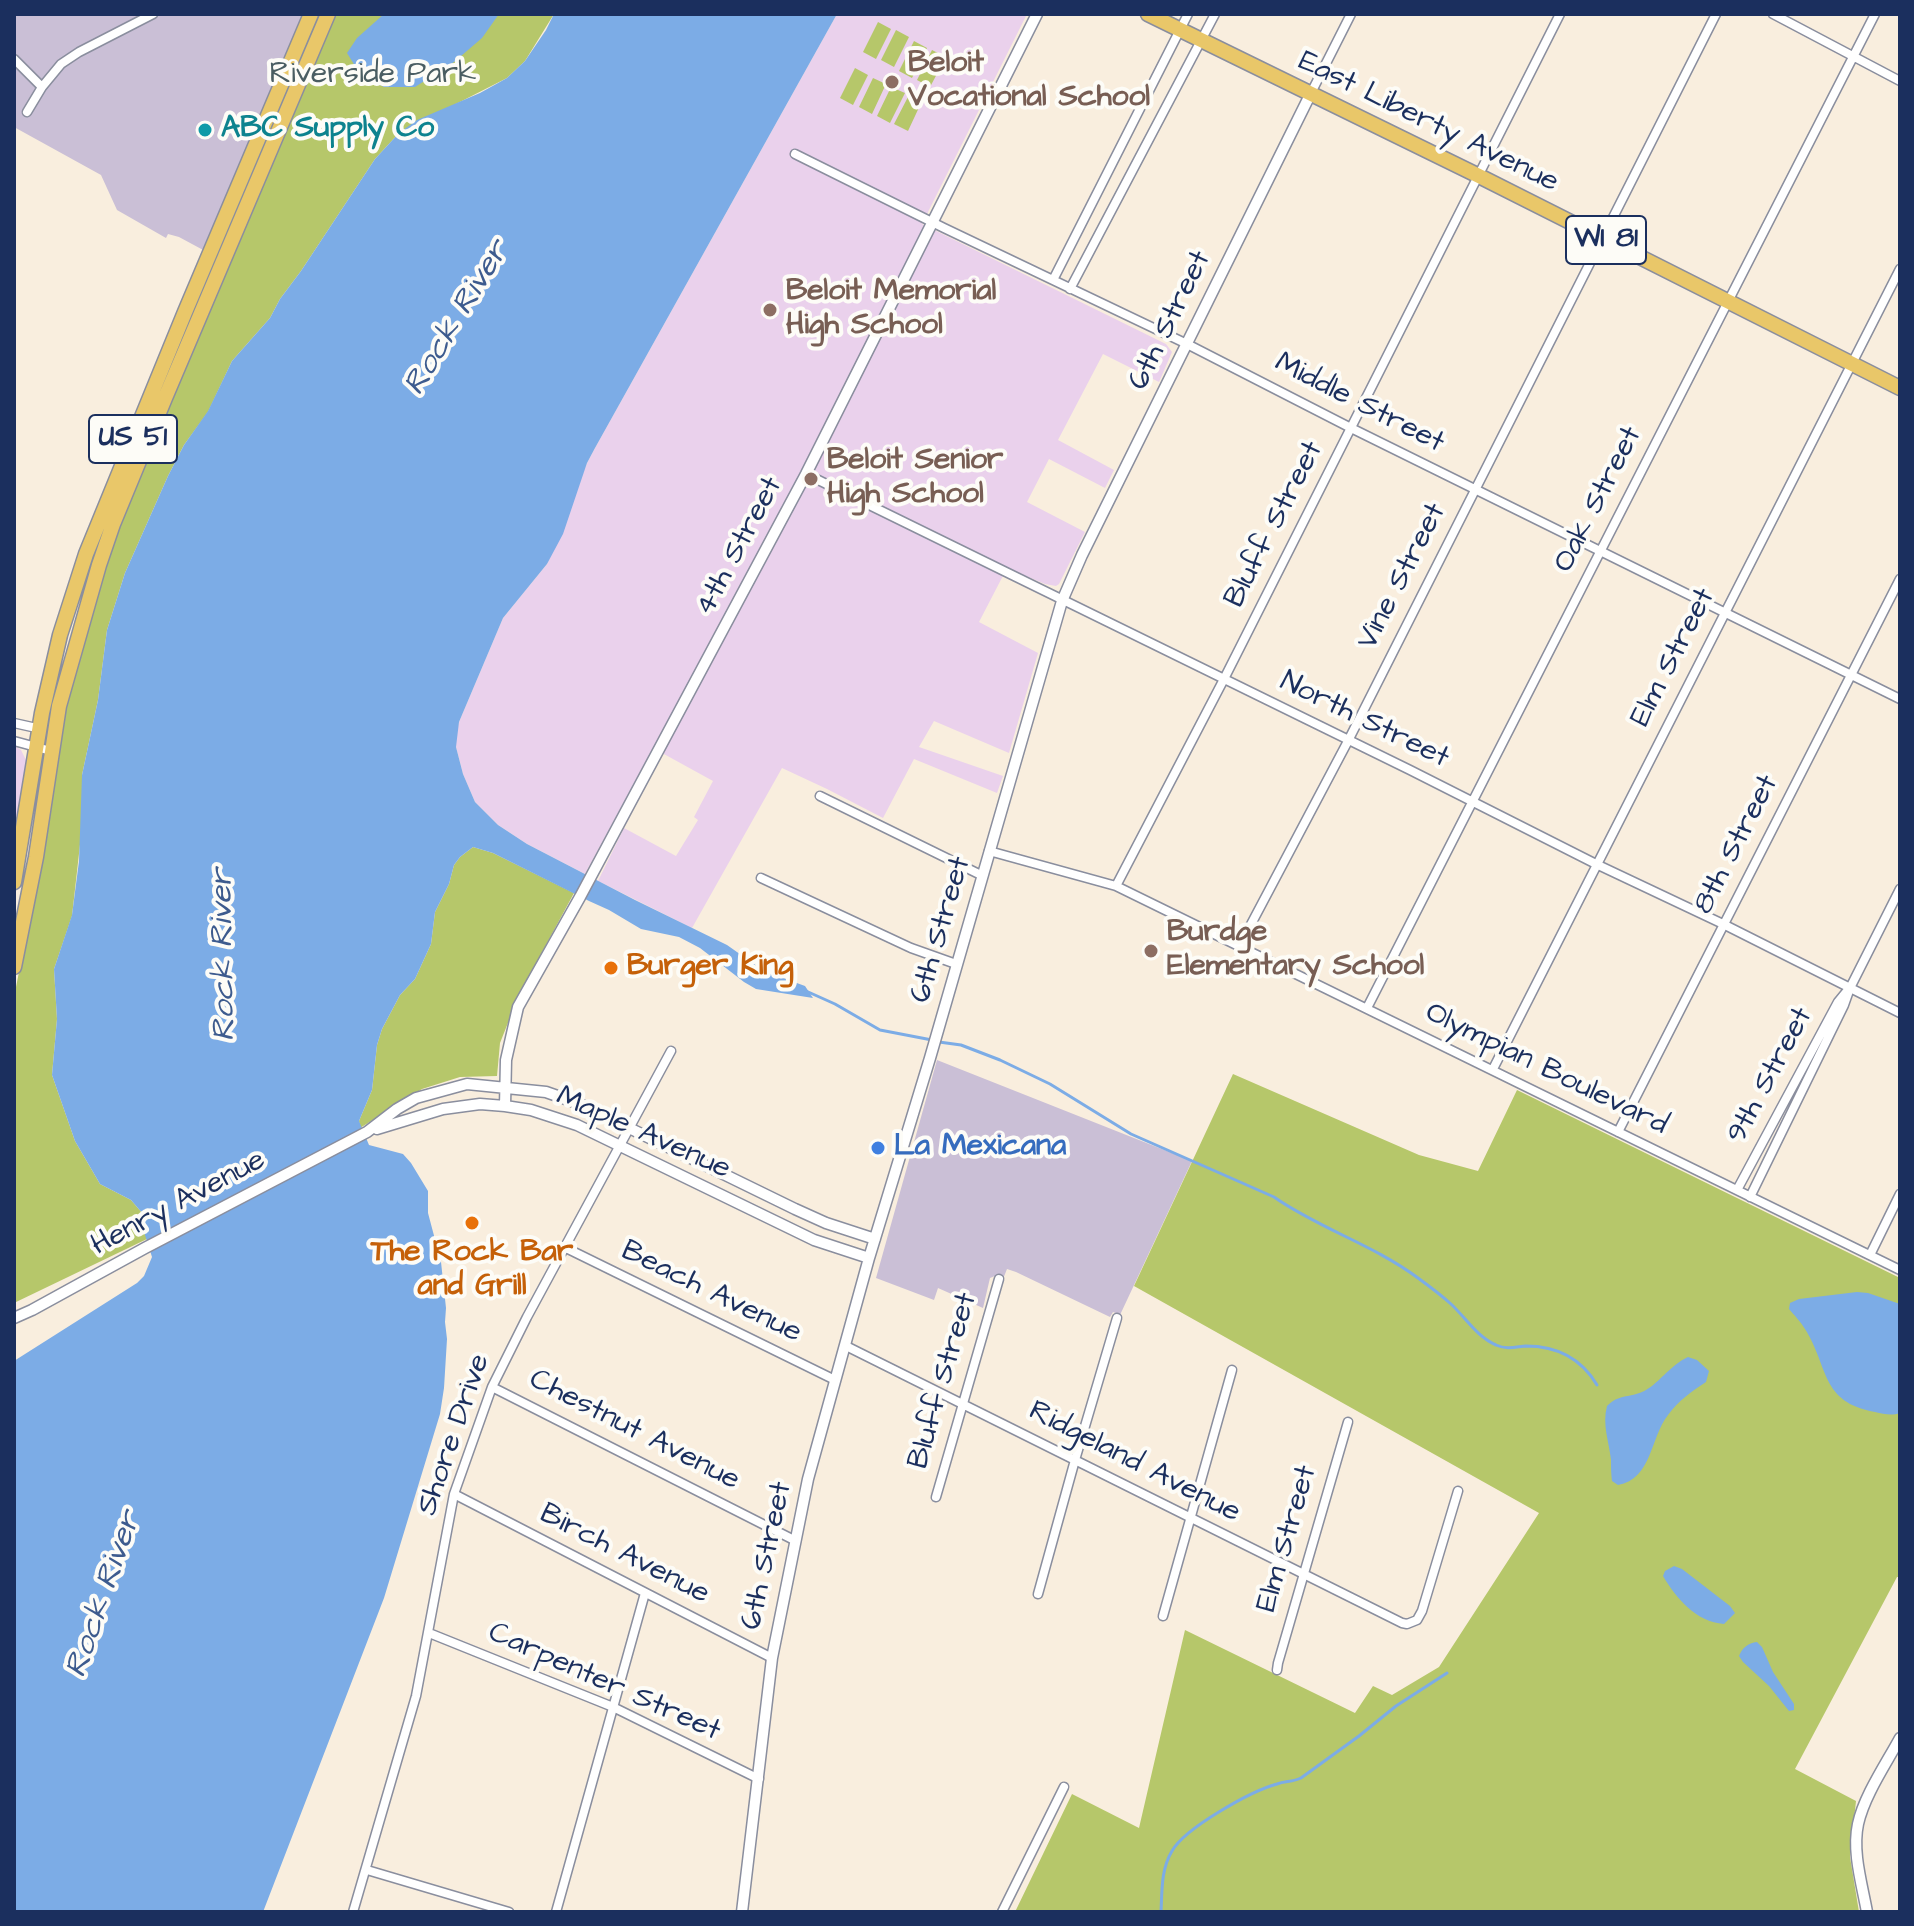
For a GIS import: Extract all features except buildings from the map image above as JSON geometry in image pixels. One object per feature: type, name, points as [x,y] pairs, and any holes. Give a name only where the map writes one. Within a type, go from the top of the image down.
[{"type":"main road","name":"US 51","points":[[14,967],[36,857],[51,751],[46,730],[63,625],[93,535],[311,14]]},
{"type":"main road","name":"US 51","points":[[14,882],[35,747],[46,730],[62,691],[113,524],[328,14]]},
{"type":"main road","name":"East Liberty Avenue","points":[[1148,14],[1900,388]]},
{"type":"street","points":[[27,112],[61,64],[153,14]]},
{"type":"street","name":"4th Street","points":[[505,1106],[506,1060],[518,1007],[593,874],[806,474],[1037,14]]},
{"type":"street","points":[[1053,280],[1188,14]]},
{"type":"street","points":[[1070,289],[1215,14]]},
{"type":"street","name":"6th Street","points":[[742,1912],[772,1658],[808,1479],[869,1258],[1062,601],[1351,14]]},
{"type":"street","name":"Bluff Street","points":[[1116,886],[1560,14]]},
{"type":"street","name":"Vine Street","points":[[1239,947],[1348,741],[1716,14]]},
{"type":"street","points":[[1773,14],[1900,81]]},
{"type":"street","name":"Oak Street","points":[[1367,1008],[1875,14]]},
{"type":"street","points":[[14,59],[42,87]]},
{"type":"street","name":"Middle Street","points":[[795,154],[1187,344],[1900,699]]},
{"type":"street","name":"Elm Street","points":[[1493,1069],[1900,269]]},
{"type":"street","name":"North Street","points":[[806,474],[1900,1013]]},
{"type":"street","name":"8th Street","points":[[1618,1132],[1900,579]]},
{"type":"street","points":[[14,723],[46,730]]},
{"type":"street","points":[[14,741],[51,751]]},
{"type":"street","points":[[820,796],[983,876]]},
{"type":"street","name":"Olympian Boulevard","points":[[989,851],[1116,886],[1900,1270]]},
{"type":"street","points":[[761,878],[911,948],[956,964]]},
{"type":"street","name":"9th Street","points":[[1750,1197],[1900,889]]},
{"type":"street","name":"9th Street","points":[[1737,1190],[1838,1002],[1850,988]]},
{"type":"street","name":"Shore Drive","points":[[353,1912],[416,1696],[454,1494],[492,1387],[671,1051]]},
{"type":"street","name":"Maple Avenue","points":[[367,1132],[397,1109],[425,1096],[467,1084],[546,1092],[580,1104],[815,1218],[875,1239]]},
{"type":"street","name":"Maple Avenue","points":[[367,1132],[443,1109],[480,1104],[531,1110],[560,1119],[620,1146],[814,1240],[869,1258]]},
{"type":"street","name":"Henry Avenue","points":[[14,1318],[367,1132]]},
{"type":"street","points":[[1870,1255],[1900,1194]]},
{"type":"street","name":"Beach Avenue","points":[[566,1248],[835,1380]]},
{"type":"street","name":"Bluff Street","points":[[936,1497],[999,1279]]},
{"type":"street","points":[[1038,1594],[1117,1318]]},
{"type":"street","name":"Ridgeland Avenue","points":[[846,1346],[1402,1623],[1417,1620],[1422,1611],[1458,1491]]},
{"type":"street","points":[[1163,1616],[1232,1370]]},
{"type":"street","name":"Chestnut Avenue","points":[[492,1387],[796,1541]]},
{"type":"street","name":"Elm Street","points":[[1277,1670],[1348,1422]]},
{"type":"street","name":"Birch Avenue","points":[[454,1494],[772,1658]]},
{"type":"street","points":[[556,1912],[645,1593]]},
{"type":"street","name":"Carpenter Street","points":[[429,1633],[613,1707],[759,1779]]},
{"type":"street","points":[[1867,1912],[1856,1845],[1858,1825],[1869,1796],[1900,1738]]},
{"type":"street","points":[[1002,1912],[1064,1787]]},
{"type":"street","points":[[367,1870],[509,1912]]},
{"type":"shaded area","points":[[14,14],[304,14],[205,251],[179,237],[168,234],[166,238],[117,210],[101,175],[14,127]]},
{"type":"shaded area","name":"Beloit Senior High School","points":[[837,14],[1027,14],[922,224],[1166,344],[1172,352],[1159,382],[1103,354],[1058,440],[1114,470],[1105,488],[1049,459],[1027,502],[1085,532],[1056,586],[1007,568],[979,622],[1038,653],[1009,753],[934,721],[919,747],[1003,776],[997,793],[914,759],[883,818],[782,768],[692,928],[598,881],[624,828],[676,856],[698,820],[694,817],[713,781],[653,748],[585,874],[527,844],[498,825],[475,802],[463,774],[456,733],[503,618],[547,564],[587,463]]},
{"type":"shaded area","points":[[14,745],[21,750],[27,762],[14,848]]},
{"type":"shaded area","points":[[937,1060],[1192,1161],[1120,1315],[1113,1312],[1110,1317],[1007,1269],[1003,1279],[990,1278],[983,1308],[938,1288],[934,1300],[876,1278]]},
{"type":"green space","name":"Riverside Park","points":[[334,14],[554,14],[525,61],[507,78],[399,133],[375,159],[270,318],[232,361],[208,412],[184,445],[168,476],[125,573],[107,630],[98,700],[82,775],[83,818],[72,916],[54,969],[57,1019],[52,1075],[75,1141],[100,1184],[131,1200],[143,1214],[147,1239],[14,1303],[14,997],[67,696],[116,533]]},
{"type":"green space","points":[[878,22],[891,29],[876,59],[863,52]]},
{"type":"green space","points":[[896,30],[909,37],[894,67],[881,60]]},
{"type":"green space","points":[[914,41],[927,48],[912,78],[899,71]]},
{"type":"green space","points":[[932,50],[946,57],[930,87],[917,80]]},
{"type":"green space","points":[[855,68],[868,75],[853,105],[840,98]]},
{"type":"green space","points":[[873,78],[886,84],[872,114],[859,107]]},
{"type":"green space","points":[[891,87],[905,93],[890,123],[877,116]]},
{"type":"green space","points":[[909,95],[922,101],[908,131],[894,124]]},
{"type":"green space","points":[[473,847],[493,853],[574,893],[519,995],[500,1043],[497,1076],[460,1077],[422,1089],[360,1128],[359,1121],[372,1090],[382,1029],[400,995],[415,979],[431,944],[435,912],[449,884],[454,865]]},
{"type":"green space","points":[[1233,1074],[1419,1155],[1478,1171],[1517,1090],[1900,1278],[1900,1577],[1897,1577],[1795,1769],[1856,1801],[1850,1857],[1859,1912],[1015,1912],[1072,1794],[1139,1828],[1185,1630],[1355,1713],[1373,1686],[1392,1695],[1439,1667],[1539,1513],[1134,1286]]},
{"type":"water","points":[[384,14],[499,14],[482,38],[454,62],[415,87],[384,87],[360,74],[347,53],[357,38]]},
{"type":"water","name":"Rock River","points":[[554,14],[837,14],[587,463],[563,534],[547,564],[503,618],[459,722],[456,747],[463,774],[475,802],[498,825],[527,844],[727,945],[764,971],[805,986],[813,998],[756,989],[700,948],[679,937],[641,929],[493,853],[473,847],[460,857],[435,912],[431,944],[415,979],[400,995],[382,1029],[372,1090],[359,1121],[369,1145],[403,1154],[428,1191],[428,1213],[441,1262],[446,1308],[447,1339],[440,1414],[384,1598],[263,1912],[14,1912],[14,1361],[137,1283],[144,1276],[152,1257],[143,1214],[131,1200],[100,1184],[75,1141],[52,1075],[57,1019],[54,969],[72,915],[79,861],[82,775],[98,700],[107,630],[125,573],[184,445],[208,411],[232,361],[270,318],[375,159],[399,133],[417,120],[507,78],[525,61]]},
{"type":"water","points":[[1857,1292],[1900,1304],[1900,1413],[1875,1412],[1844,1400],[1828,1381],[1813,1343],[1789,1309],[1790,1303],[1799,1299]]},
{"type":"water","points":[[1688,1357],[1697,1360],[1709,1371],[1706,1382],[1668,1415],[1638,1475],[1618,1485],[1612,1481],[1607,1406],[1620,1398],[1648,1389]]},
{"type":"water","points":[[1674,1566],[1682,1569],[1735,1613],[1724,1624],[1696,1614],[1663,1576]]},
{"type":"water","points":[[1757,1642],[1794,1704],[1794,1710],[1789,1711],[1739,1656],[1746,1646]]},
{"type":"waterway","points":[[806,991],[880,1030],[932,1040]]},
{"type":"waterway","points":[[939,1042],[961,1045],[1000,1060],[1050,1084],[1131,1134],[1274,1197],[1401,1266],[1447,1301],[1489,1342],[1511,1348],[1526,1346],[1558,1351],[1576,1361],[1597,1385]]},
{"type":"waterway","points":[[1161,1912],[1168,1858],[1190,1832],[1251,1794],[1301,1778],[1396,1706],[1447,1673]]},
{"type":"place","name":"Beloit Vocational School","points":[[892,82]]},
{"type":"place","name":"ABC Supply Co","points":[[205,130]]},
{"type":"place","name":"Beloit Memorial High School","points":[[770,310]]},
{"type":"place","name":"Beloit Senior High School","points":[[811,479]]},
{"type":"place","name":"Burdge Elementary School","points":[[1151,951]]},
{"type":"place","name":"Burger King","points":[[611,968]]},
{"type":"place","name":"La Mexicana","points":[[878,1148]]},
{"type":"place","name":"The Rock Bar and Grill","points":[[472,1223]]}]
